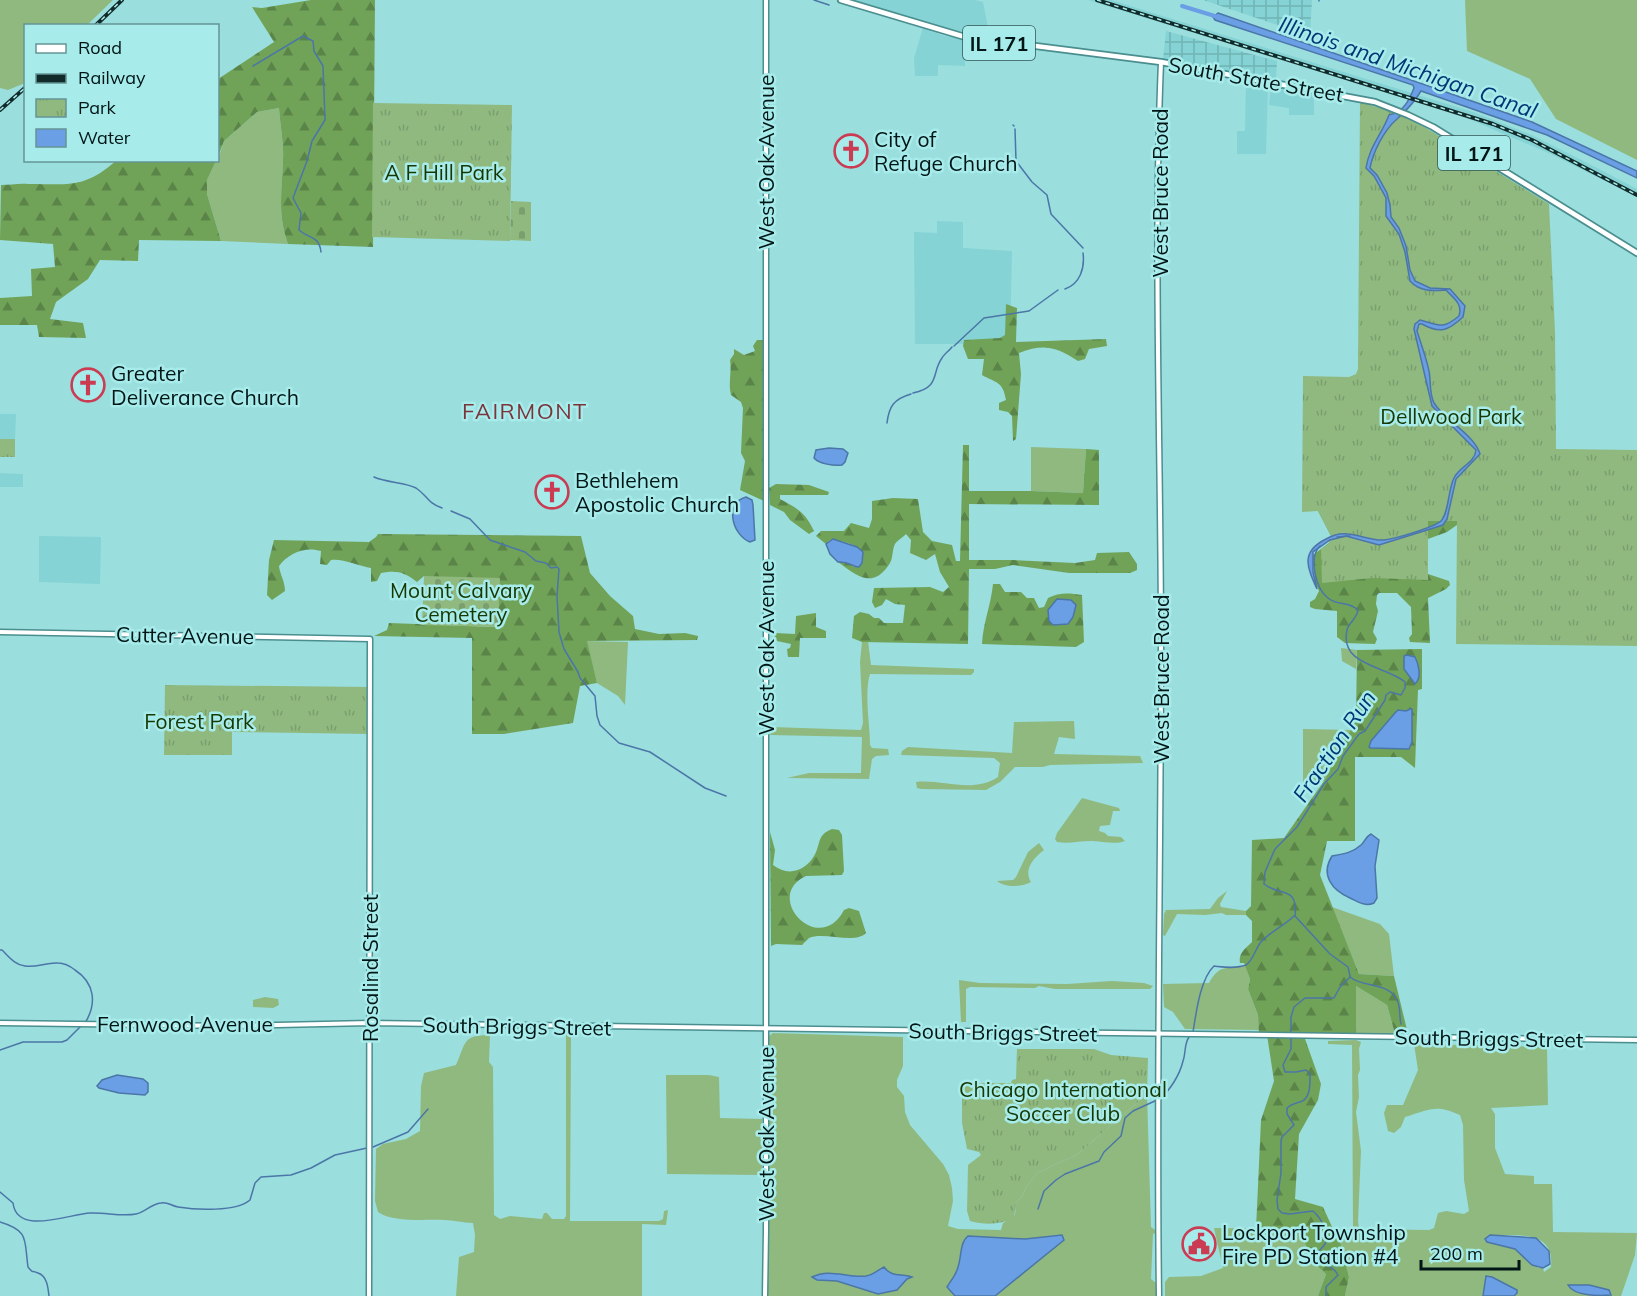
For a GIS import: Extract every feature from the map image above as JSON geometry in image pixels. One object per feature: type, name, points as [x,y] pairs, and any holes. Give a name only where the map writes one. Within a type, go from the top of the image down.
[{"type":"main road","name":"South State Street","points":[[841,0],[965,37],[1161,62],[1358,98],[1398,111],[1433,127],[1637,253]]},
{"type":"street","name":"West Oak Avenue","points":[[765,1296],[766,0]]},
{"type":"street","name":"West Bruce Road","points":[[1160,1296],[1161,645],[1158,252],[1161,62]]},
{"type":"street","name":"Cutter Avenue","points":[[0,632],[370,639]]},
{"type":"street","name":"Rosalind Street","points":[[369,1296],[372,643],[370,639]]},
{"type":"street","name":"Fernwood Avenue","points":[[0,1023],[232,1026],[370,1023]]},
{"type":"street","name":"South Briggs Street","points":[[370,1023],[1637,1040]]},
{"type":"shaded area","points":[[854,0],[975,0],[983,2],[990,38],[940,27]]},
{"type":"shaded area","points":[[1088,0],[1111,0],[1473,112],[1534,136],[1599,169],[1637,189],[1637,197],[1553,155],[1462,116]]},
{"type":"shaded area","points":[[1203,0],[1312,0],[1310,36]]},
{"type":"shaded area","points":[[923,28],[944,36],[965,39],[965,66],[938,65],[938,76],[915,76],[914,58]]},
{"type":"shaded area","points":[[1166,31],[1277,61],[1276,79],[1163,59]]},
{"type":"shaded area","points":[[1246,81],[1268,84],[1266,154],[1237,154],[1237,131],[1245,131]]},
{"type":"shaded area","points":[[1271,85],[1314,93],[1314,115],[1289,115],[1289,108],[1269,105]]},
{"type":"shaded area","points":[[937,221],[963,222],[963,248],[1012,251],[1010,339],[961,344],[915,344],[914,232],[937,233]]},
{"type":"shaded area","points":[[0,414],[16,414],[15,439],[0,439]]},
{"type":"shaded area","points":[[0,473],[23,474],[23,487],[0,487]]},
{"type":"shaded area","points":[[39,536],[101,537],[100,584],[39,582]]},
{"type":"green space","points":[[0,0],[113,0],[88,24],[24,24],[24,83],[8,90],[0,88]]},
{"type":"green space","points":[[311,0],[375,0],[373,247],[288,244],[281,212],[283,154],[279,108],[257,112],[224,141],[219,154],[219,78],[274,42],[252,7],[262,8]]},
{"type":"green space","points":[[1465,0],[1637,0],[1637,160],[1556,119],[1530,79],[1467,51]]},
{"type":"green space","name":"Dellwood Park","points":[[1360,102],[1397,113],[1426,128],[1549,204],[1555,332],[1556,449],[1637,450],[1637,646],[1456,644],[1457,521],[1428,521],[1428,580],[1372,578],[1322,583],[1321,549],[1329,543],[1331,536],[1318,511],[1302,512],[1303,376],[1349,377],[1356,374],[1358,369]]},
{"type":"green space","name":"A F Hill Park","points":[[373,103],[512,105],[510,241],[372,237]]},
{"type":"green space","points":[[279,108],[283,154],[281,212],[288,244],[221,241],[207,194],[207,180],[216,162],[219,162],[224,141],[257,112]]},
{"type":"green space","points":[[114,162],[216,162],[207,180],[207,194],[221,241],[139,240],[138,261],[100,260],[88,279],[56,302],[50,319],[83,323],[86,338],[39,337],[37,325],[0,325],[0,298],[32,296],[31,269],[55,267],[53,244],[0,240],[1,185],[76,183],[95,176]]},
{"type":"green space","points":[[511,201],[531,202],[531,241],[510,240]]},
{"type":"green space","points":[[1006,304],[1017,308],[1016,342],[1106,339],[1107,346],[1089,349],[1085,359],[1078,361],[1063,352],[1043,347],[1019,353],[1021,374],[1016,439],[1013,441],[1012,416],[1008,412],[999,410],[999,403],[1006,400],[1003,389],[998,383],[982,375],[984,359],[968,359],[963,346],[964,340],[1000,338],[1005,335]]},
{"type":"green space","points":[[757,340],[763,340],[764,501],[740,490],[745,461],[741,453],[743,408],[741,402],[731,395],[730,386],[730,360],[734,349],[744,355],[755,351],[753,346]]},
{"type":"green space","points":[[0,439],[15,439],[15,457],[0,457]]},
{"type":"green space","points":[[963,445],[969,445],[969,491],[1083,493],[1086,449],[1099,450],[1099,505],[969,504],[969,560],[1075,563],[1095,560],[1097,553],[1129,552],[1137,564],[1137,570],[1130,573],[1069,573],[1013,565],[995,569],[969,569],[968,644],[862,642],[852,638],[854,616],[860,612],[879,618],[884,623],[903,623],[905,605],[895,604],[886,599],[882,605],[875,608],[872,602],[874,588],[930,587],[943,592],[949,587],[940,572],[935,554],[926,560],[910,553],[911,540],[906,534],[895,544],[891,561],[884,571],[871,578],[858,576],[838,562],[847,562],[855,567],[863,552],[860,549],[839,541],[830,540],[826,544],[816,536],[821,531],[844,531],[851,523],[869,528],[872,519],[872,501],[893,498],[918,499],[923,532],[932,541],[952,545],[956,561],[960,561]]},
{"type":"green space","points":[[1031,447],[1086,449],[1083,493],[1031,491]]},
{"type":"green space","points":[[776,484],[809,485],[829,492],[828,495],[780,495],[780,499],[804,515],[814,531],[809,534],[790,520],[784,512],[770,505],[769,488]]},
{"type":"green space","points":[[1318,511],[1471,515],[1447,532],[1428,539],[1428,574],[1449,581],[1450,585],[1428,598],[1430,643],[1410,642],[1411,607],[1397,593],[1377,595],[1378,611],[1373,632],[1377,639],[1375,644],[1345,643],[1337,637],[1337,611],[1310,607],[1310,602],[1315,599],[1319,591],[1315,582],[1313,555],[1329,543],[1331,536]]},
{"type":"green space","points":[[378,534],[581,536],[590,573],[610,596],[633,616],[635,629],[659,634],[685,633],[698,636],[697,640],[587,641],[597,683],[580,686],[573,723],[504,734],[472,734],[472,638],[374,636],[387,630],[389,623],[498,627],[424,576],[417,582],[400,573],[387,572],[381,573],[377,581],[371,582],[371,568],[335,560],[331,560],[327,565],[320,564],[321,551],[309,549],[287,557],[283,561],[279,566],[285,591],[272,600],[267,595],[269,560],[274,540],[369,542]]},
{"type":"green space","name":"Mount Calvary Cemetery","points":[[424,576],[500,578],[498,627],[422,625]]},
{"type":"green space","points":[[993,584],[1000,584],[1005,592],[1021,592],[1027,598],[1034,598],[1039,608],[1044,607],[1048,598],[1056,595],[1069,593],[1082,595],[1084,642],[1076,647],[982,644]]},
{"type":"green space","points":[[816,613],[816,627],[826,631],[826,638],[800,638],[799,657],[788,657],[787,649],[791,644],[777,641],[774,637],[775,633],[795,634],[796,616]]},
{"type":"green space","points":[[586,641],[628,642],[625,705],[618,696],[597,683]]},
{"type":"green space","points":[[868,641],[871,665],[974,669],[974,672],[971,675],[870,674],[867,700],[870,745],[872,748],[888,749],[889,755],[876,756],[872,759],[869,779],[787,778],[809,773],[861,773],[862,737],[770,735],[772,727],[861,730],[863,723],[860,662],[862,642]]},
{"type":"green space","points":[[1341,648],[1357,650],[1356,669],[1342,661]]},
{"type":"green space","points":[[1422,649],[1422,689],[1418,690],[1415,768],[1401,757],[1355,757],[1355,841],[1327,841],[1320,875],[1359,974],[1394,976],[1408,1034],[1395,1034],[1387,1005],[1356,986],[1356,1036],[1304,1036],[1321,1084],[1318,1100],[1299,1134],[1295,1199],[1323,1207],[1333,1229],[1337,1229],[1349,1277],[1345,1296],[1318,1296],[1326,1274],[1313,1262],[1299,1229],[1256,1229],[1261,1120],[1274,1081],[1267,1035],[1259,1035],[1258,1015],[1248,989],[1250,979],[1244,963],[1240,963],[1241,954],[1252,942],[1252,921],[1246,915],[1246,911],[1251,906],[1252,840],[1284,838],[1324,781],[1356,720],[1357,650]]},
{"type":"green space","name":"Forest Park","points":[[165,685],[370,687],[369,734],[232,732],[232,755],[164,755]]},
{"type":"green space","points":[[1074,721],[1075,739],[1059,737],[1054,754],[1140,756],[1143,763],[1015,767],[1000,782],[986,790],[921,789],[917,788],[916,782],[978,785],[988,782],[998,777],[1000,763],[994,758],[901,755],[902,751],[908,747],[1012,753],[1014,722]]},
{"type":"green space","points":[[1303,729],[1351,730],[1324,781],[1303,782]]},
{"type":"green space","points":[[1082,798],[1119,808],[1120,811],[1113,811],[1110,825],[1100,826],[1099,831],[1108,836],[1121,837],[1125,841],[1113,843],[1057,842],[1055,839],[1057,833]]},
{"type":"green space","points":[[832,829],[839,830],[842,835],[844,871],[842,875],[806,876],[794,885],[790,896],[792,908],[809,926],[821,928],[833,923],[844,910],[849,908],[859,911],[866,933],[854,938],[815,936],[802,945],[776,944],[771,946],[770,832],[775,850],[773,865],[784,871],[796,871],[810,861],[823,834]]},
{"type":"green space","points":[[1039,843],[1044,850],[1033,860],[1029,868],[1031,882],[1014,886],[1004,885],[997,881],[1013,880],[1028,852]]},
{"type":"green space","points":[[1227,891],[1220,904],[1221,907],[1246,911],[1246,915],[1177,914],[1165,936],[1163,935],[1166,910],[1210,909]]},
{"type":"green space","points":[[1332,907],[1380,924],[1389,934],[1394,976],[1359,974]]},
{"type":"green space","points":[[1245,965],[1250,979],[1248,989],[1258,1015],[1259,1030],[1185,1029],[1173,1012],[1164,1007],[1163,984],[1209,983],[1217,972],[1224,968]]},
{"type":"green space","points":[[959,980],[980,983],[1067,984],[1112,981],[1144,983],[1153,986],[1150,989],[970,987],[966,989],[966,1022],[961,1022]]},
{"type":"green space","points":[[1356,986],[1387,1005],[1395,1034],[1356,1034]]},
{"type":"green space","points":[[265,997],[278,999],[279,1005],[273,1008],[253,1007],[253,1000]]},
{"type":"green space","points":[[566,1030],[571,1035],[570,1221],[659,1221],[663,1219],[664,1211],[668,1210],[666,1225],[642,1224],[642,1296],[456,1296],[459,1257],[474,1252],[473,1223],[392,1218],[378,1212],[375,1201],[376,1149],[383,1144],[406,1139],[420,1131],[421,1086],[424,1073],[456,1065],[466,1042],[474,1037],[490,1035],[489,1062],[493,1067],[494,1215],[500,1219],[510,1216],[542,1219],[544,1213],[547,1213],[552,1219],[564,1219],[566,1216]]},
{"type":"green space","points":[[773,1033],[903,1037],[903,1066],[897,1080],[897,1087],[904,1096],[905,1112],[910,1125],[943,1164],[949,1175],[953,1201],[948,1226],[958,1229],[1001,1230],[1003,1223],[1015,1215],[1016,1203],[1037,1173],[1078,1154],[1147,1094],[1151,1227],[1156,1233],[1153,1234],[1151,1279],[1156,1283],[1156,1296],[768,1296],[769,1036]]},
{"type":"green space","points":[[1356,1040],[1361,1042],[1359,1097],[1356,1112],[1361,1151],[1359,1229],[1429,1230],[1434,1228],[1438,1213],[1446,1211],[1464,1214],[1469,1211],[1464,1180],[1463,1125],[1460,1115],[1439,1109],[1427,1110],[1405,1117],[1401,1127],[1394,1133],[1388,1131],[1384,1113],[1387,1105],[1403,1105],[1418,1070],[1414,1044],[1547,1047],[1548,1105],[1491,1108],[1495,1114],[1495,1148],[1505,1174],[1534,1176],[1534,1184],[1552,1184],[1553,1232],[1637,1233],[1635,1255],[1621,1296],[1345,1296],[1349,1277],[1337,1229],[1353,1229],[1352,1045],[1328,1044],[1328,1041]],"holes":[[[1490,1235],[1522,1236],[1541,1240],[1551,1255],[1551,1267],[1544,1272],[1543,1268],[1538,1268],[1515,1249],[1487,1242]]]},
{"type":"green space","name":"Chicago International Soccer Club","points":[[1017,1049],[1094,1049],[1111,1055],[1148,1058],[1147,1094],[1078,1154],[1037,1173],[1016,1203],[1014,1218],[992,1224],[970,1221],[967,1211],[968,1165],[981,1155],[979,1152],[967,1149],[962,1123],[962,1083],[1011,1083],[1016,1079]]},
{"type":"green space","points":[[666,1075],[719,1077],[720,1118],[762,1119],[762,1175],[667,1174]]},
{"type":"green space","points":[[1214,1228],[1299,1229],[1313,1262],[1326,1274],[1318,1296],[1165,1296],[1165,1282],[1169,1277],[1201,1276],[1223,1268]]},
{"type":"water","points":[[1218,13],[1532,122],[1637,171],[1637,178],[1547,135],[1421,91],[1388,129],[1376,148],[1370,168],[1377,175],[1387,193],[1391,217],[1399,228],[1406,246],[1410,270],[1415,281],[1430,288],[1450,289],[1465,306],[1463,317],[1444,330],[1419,324],[1417,331],[1429,371],[1432,399],[1439,409],[1472,440],[1480,454],[1456,479],[1447,519],[1443,525],[1379,545],[1346,536],[1330,540],[1313,552],[1313,572],[1317,589],[1309,567],[1309,555],[1312,549],[1326,539],[1345,534],[1384,540],[1431,526],[1444,517],[1454,478],[1470,462],[1476,450],[1432,406],[1414,329],[1415,324],[1420,320],[1437,325],[1449,323],[1459,316],[1460,308],[1457,301],[1446,290],[1422,289],[1410,281],[1399,234],[1386,216],[1386,198],[1374,176],[1366,168],[1370,154],[1389,115],[1399,111],[1405,105],[1414,88],[1413,85],[1215,20],[1213,17]]},
{"type":"water","points":[[843,449],[848,453],[842,465],[819,462],[814,458],[816,450]]},
{"type":"water","points":[[746,497],[752,500],[753,505],[755,540],[750,542],[739,533],[733,519],[735,506],[739,500]]},
{"type":"water","points":[[833,539],[857,547],[863,552],[862,563],[859,567],[838,562],[830,554],[826,544]]},
{"type":"water","points":[[1057,599],[1071,600],[1076,605],[1073,617],[1068,624],[1053,625],[1049,621],[1048,610]]},
{"type":"water","points":[[1404,656],[1415,657],[1418,664],[1419,675],[1415,684],[1404,669]]},
{"type":"water","points":[[1412,709],[1412,742],[1409,749],[1369,747],[1371,741],[1398,710]]},
{"type":"water","points":[[1371,834],[1379,840],[1375,866],[1377,898],[1374,903],[1365,904],[1338,891],[1330,881],[1327,869],[1332,856],[1354,850]]},
{"type":"water","points":[[117,1075],[143,1079],[148,1083],[148,1092],[145,1095],[119,1093],[97,1086],[102,1080]]},
{"type":"water","points":[[1062,1235],[1064,1240],[995,1296],[955,1296],[947,1287],[959,1266],[963,1243],[968,1236],[1025,1239]]},
{"type":"water","points":[[1490,1235],[1536,1238],[1549,1251],[1550,1264],[1543,1268],[1532,1265],[1515,1249],[1487,1242],[1485,1239]]},
{"type":"water","points":[[884,1267],[893,1274],[912,1277],[897,1290],[878,1294],[837,1281],[817,1280],[812,1277],[825,1273],[866,1276]]},
{"type":"water","points":[[1486,1276],[1517,1290],[1517,1293],[1514,1296],[1483,1296]]},
{"type":"water","points":[[1568,1285],[1589,1285],[1609,1290],[1611,1295],[1581,1293],[1571,1289]]},
{"type":"waterway","points":[[814,0],[829,5]]},
{"type":"waterway","name":"Illinois and Michigan Canal","points":[[1182,6],[1218,17]]},
{"type":"waterway","points":[[253,66],[303,36],[313,41],[314,51],[323,66],[325,120],[312,141],[293,198],[301,213],[299,230],[316,240],[321,252]]},
{"type":"waterway","points":[[1015,129],[1016,161],[1032,182],[1047,195],[1051,214],[1083,248]]},
{"type":"waterway","points":[[1065,289],[1078,279],[1083,264],[1083,253]]},
{"type":"waterway","points":[[954,346],[984,318],[1029,311],[1058,290]]},
{"type":"waterway","points":[[913,393],[932,383],[939,364],[952,347]]},
{"type":"waterway","points":[[887,423],[893,404],[900,398],[911,394]]},
{"type":"waterway","points":[[374,477],[416,488],[442,508]]},
{"type":"waterway","points":[[451,511],[470,519],[490,540],[525,552],[536,561],[559,569],[557,596],[559,632],[564,649],[580,678],[595,696],[600,725],[619,743],[650,752],[705,788],[726,796]]},
{"type":"waterway","name":"Fraction Run","points":[[1337,537],[1350,536]]},
{"type":"waterway","name":"Fraction Run","points":[[1295,916],[1294,900],[1291,896],[1264,884],[1265,872],[1275,849],[1297,827],[1324,784],[1338,769],[1343,756],[1359,734],[1365,731],[1386,695],[1390,692],[1401,695],[1405,688],[1405,682],[1366,664],[1350,651],[1346,642],[1347,630],[1358,610],[1351,605],[1328,598],[1320,588],[1314,565],[1316,551],[1320,546]]},
{"type":"waterway","points":[[1193,1032],[1202,988],[1214,966],[1246,965],[1261,942],[1294,916]]},
{"type":"waterway","name":"Fraction Run","points":[[1295,916],[1330,954],[1348,967],[1350,976]]},
{"type":"waterway","points":[[0,950],[21,965],[61,963],[82,975],[92,994],[91,1009],[85,1023]]},
{"type":"waterway","points":[[1350,977],[1388,990],[1393,994],[1399,1006],[1401,1024]]},
{"type":"waterway","name":"Fraction Run","points":[[1326,1296],[1326,1287],[1338,1275],[1316,1256],[1325,1244],[1327,1235],[1319,1217],[1313,1211],[1290,1214],[1282,1213],[1278,1209],[1281,1141],[1294,1125],[1287,1114],[1287,1108],[1306,1098],[1310,1082],[1310,1074],[1306,1070],[1285,1072],[1283,1065],[1291,1049],[1291,1017],[1294,1007],[1305,998],[1334,998],[1340,987],[1350,977]]},
{"type":"waterway","points":[[0,1050],[23,1042],[62,1042],[81,1026]]},
{"type":"waterway","points":[[1160,1098],[1177,1077],[1189,1037]]},
{"type":"waterway","points":[[1038,1209],[1044,1191],[1056,1180],[1065,1174],[1099,1161],[1104,1152],[1121,1136],[1125,1118],[1133,1111],[1157,1100]]},
{"type":"waterway","points":[[373,1147],[408,1132],[428,1109]]},
{"type":"waterway","points":[[0,1192],[13,1203],[17,1213],[24,1219],[34,1221],[90,1213],[136,1214],[163,1203],[186,1208],[235,1207],[250,1200],[255,1183],[261,1177],[291,1175],[311,1168],[335,1155],[367,1148]]},
{"type":"waterway","points":[[0,1222],[10,1225],[21,1233],[24,1238],[28,1267],[43,1277],[49,1296]]},
{"type":"railway","points":[[97,24],[122,0]]},
{"type":"railway","points":[[1097,0],[1493,124],[1532,140],[1637,195]]},
{"type":"railway","points":[[0,110],[24,89]]},
{"type":"place","name":"City of Refuge Church","points":[[851,151]]},
{"type":"place","name":"Greater Deliverance Church","points":[[88,385]]},
{"type":"place","name":"Bethlehem Apostolic Church","points":[[552,492]]},
{"type":"place","name":"Lockport Township Fire PD Station #4","points":[[1199,1244]]},
{"type":"district","name":"FAIRMONT","points":[[525,411]]}]
